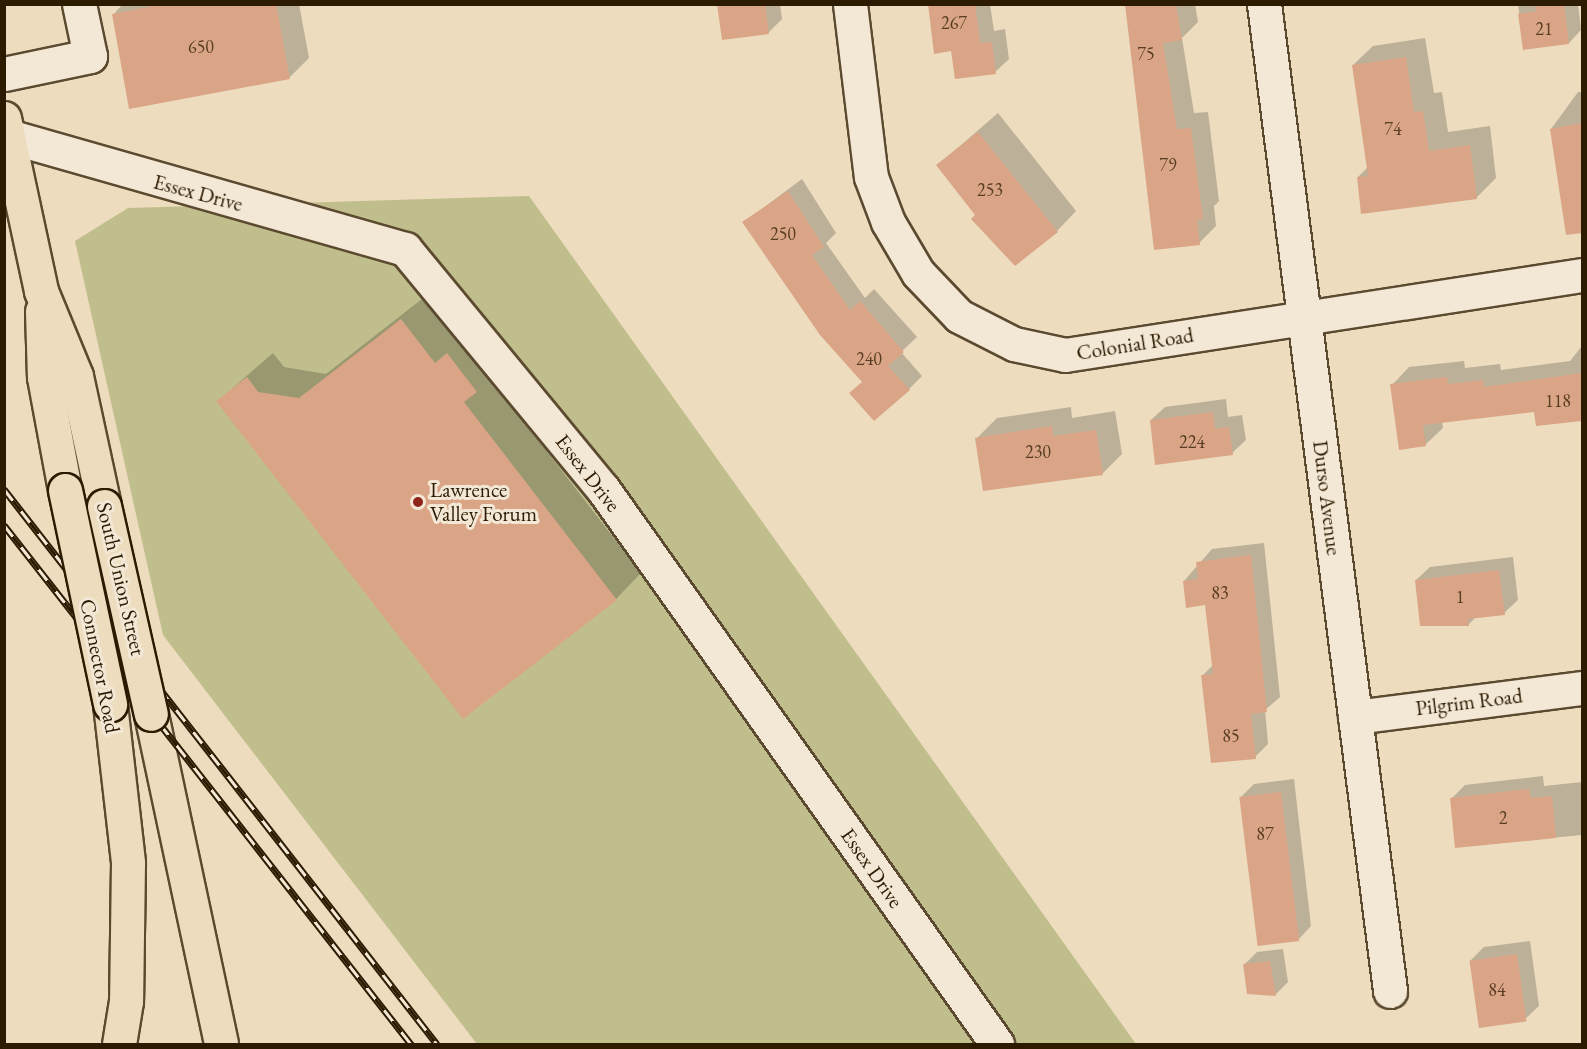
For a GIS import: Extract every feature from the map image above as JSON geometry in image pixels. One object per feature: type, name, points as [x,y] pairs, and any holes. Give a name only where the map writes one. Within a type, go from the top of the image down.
[{"type":"main road","name":"South Union Street","points":[[6,127],[41,291],[76,376],[221,1044]]},
{"type":"main road","name":"Connector Road","points":[[41,291],[44,377],[110,704],[128,863],[126,1002],[119,1044]]},
{"type":"street","points":[[4,74],[90,56],[79,4]]},
{"type":"street","name":"Colonial Road","points":[[850,4],[871,177],[888,222],[918,273],[959,316],[1014,344],[1065,355],[1582,275]]},
{"type":"street","name":"Durso Avenue","points":[[1264,4],[1390,991]]},
{"type":"street","name":"Essex Drive","points":[[6,127],[405,249],[603,489],[997,1044]]},
{"type":"street","name":"Pilgrim Road","points":[[1355,717],[1582,688]]},
{"type":"shaded area","points":[[529,196],[1136,1044],[477,1044],[163,635],[75,241],[128,208]]},
{"type":"building","points":[[164,4],[276,4],[290,79],[129,109],[112,14]]},
{"type":"building","points":[[717,4],[765,4],[769,34],[722,40]]},
{"type":"building","points":[[928,4],[975,4],[980,43],[992,42],[996,74],[955,79],[951,51],[934,54]]},
{"type":"building","points":[[1125,4],[1176,4],[1182,40],[1163,43],[1177,129],[1191,128],[1203,219],[1197,220],[1200,245],[1154,250]]},
{"type":"building","points":[[1535,4],[1564,4],[1569,44],[1523,50],[1518,14],[1536,11]]},
{"type":"building","points":[[1406,57],[1414,112],[1423,111],[1429,151],[1470,145],[1477,199],[1361,214],[1357,177],[1368,176],[1352,65]]},
{"type":"building","points":[[1582,123],[1582,233],[1566,235],[1550,129]]},
{"type":"building","points":[[978,132],[1058,232],[1015,266],[971,219],[975,215],[936,165]]},
{"type":"building","points":[[788,191],[824,247],[812,255],[850,310],[860,301],[904,352],[888,366],[910,390],[874,421],[849,393],[862,382],[820,335],[742,222]]},
{"type":"building","name":"Lawrence Valley Forum","points":[[401,319],[435,363],[447,353],[477,392],[464,402],[617,600],[463,719],[216,401],[247,377],[258,392],[299,398]]},
{"type":"building","points":[[1582,373],[1582,421],[1536,426],[1534,412],[1423,425],[1426,446],[1399,450],[1390,384],[1447,377],[1448,384],[1483,380],[1484,387]]},
{"type":"building","points":[[1213,412],[1215,429],[1229,427],[1233,455],[1155,465],[1150,420]]},
{"type":"building","points":[[1052,426],[1053,436],[1096,430],[1103,475],[983,491],[975,438]]},
{"type":"building","points":[[1251,555],[1267,712],[1251,714],[1256,759],[1211,763],[1201,675],[1213,674],[1205,605],[1186,608],[1183,581],[1198,579],[1196,562]]},
{"type":"building","points":[[1499,570],[1505,615],[1468,619],[1469,626],[1420,626],[1415,580]]},
{"type":"building","points":[[1529,789],[1531,798],[1552,796],[1556,838],[1455,848],[1450,798]]},
{"type":"building","points":[[1281,792],[1299,941],[1258,946],[1239,797]]},
{"type":"building","points":[[1517,954],[1526,1021],[1479,1028],[1469,961]]},
{"type":"building","points":[[1270,961],[1276,996],[1247,994],[1243,964]]},
{"type":"railway","points":[[4,489],[437,1044]]},
{"type":"railway","points":[[4,525],[411,1044]]},
{"type":"place","name":"Lawrence Valley Forum","points":[[418,502]]}]
